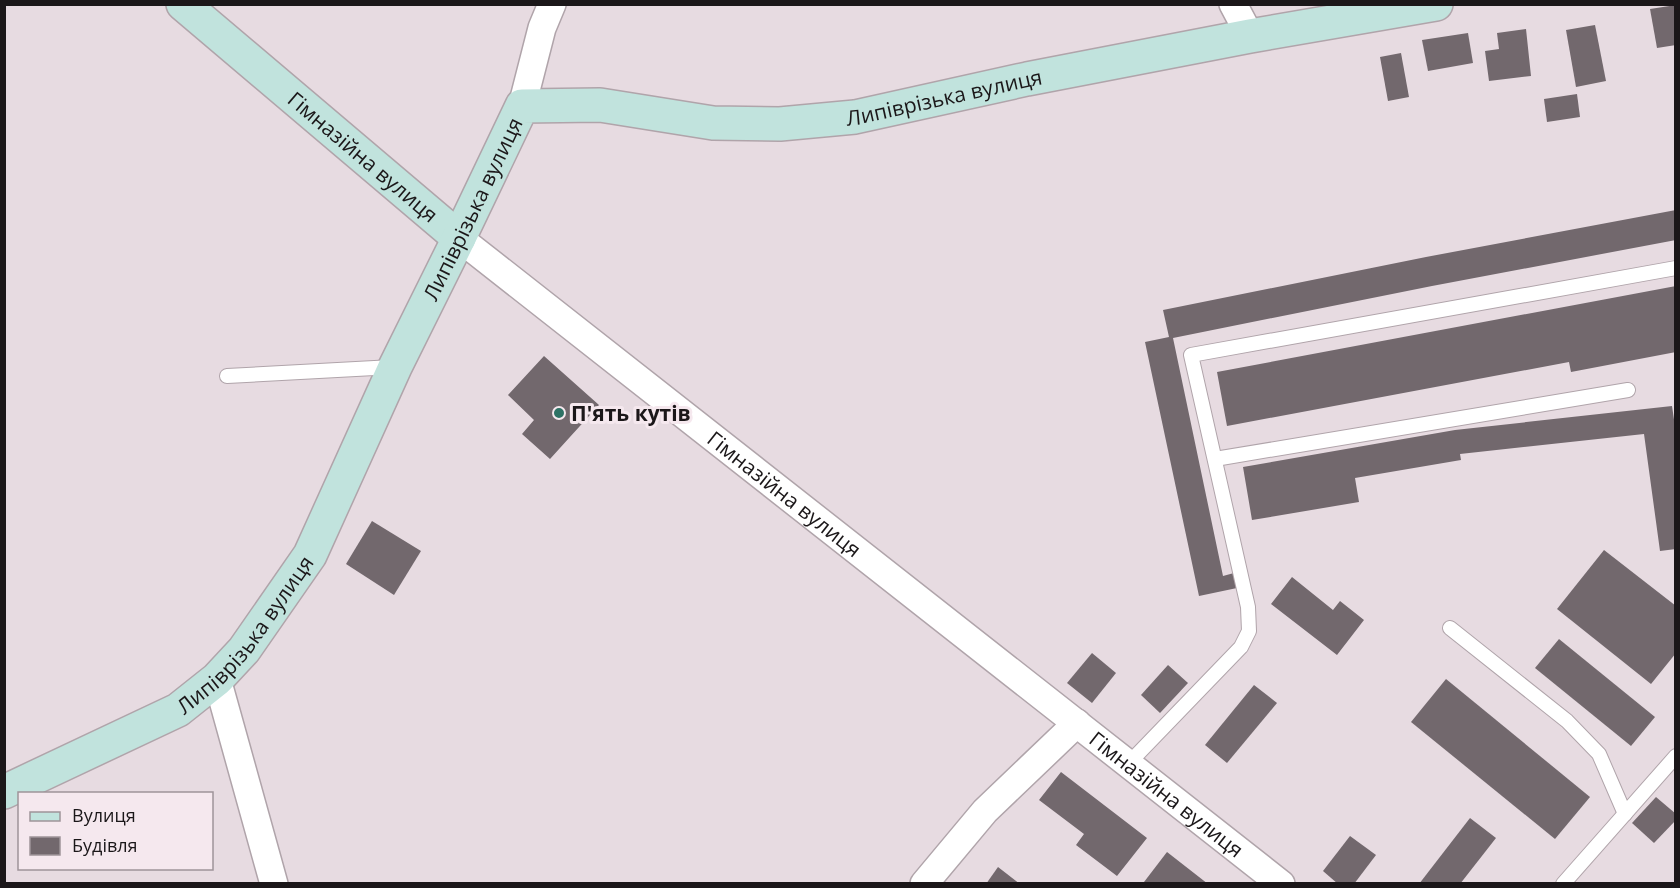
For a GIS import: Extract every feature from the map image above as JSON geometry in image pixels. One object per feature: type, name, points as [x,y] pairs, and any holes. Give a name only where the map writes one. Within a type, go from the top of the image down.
[{"type":"street","name":"Гімназійна вулиця","points":[[183,4],[459,238],[1281,884]]},
{"type":"street","points":[[522,106],[542,28],[552,4]]},
{"type":"street","points":[[1233,4],[1250,36]]},
{"type":"street","name":"Липіврізька вулиця","points":[[4,792],[178,710],[217,678],[244,650],[310,555],[395,367],[522,106],[600,105],[713,123],[780,124],[855,117],[1027,79],[1250,36],[1437,4]]},
{"type":"street","points":[[217,678],[274,884]]},
{"type":"street","points":[[924,884],[985,811],[1077,723]]},
{"type":"lane","points":[[1129,763],[1241,647],[1249,631],[1248,607],[1191,355],[1676,268]]},
{"type":"lane","points":[[227,376],[395,367]]},
{"type":"lane","points":[[1215,459],[1628,390]]},
{"type":"lane","points":[[1450,628],[1567,722],[1599,754],[1625,814]]},
{"type":"lane","points":[[1563,884],[1676,756]]},
{"type":"building","points":[[1676,5],[1676,45],[1657,48],[1650,9]]},
{"type":"building","points":[[1595,25],[1606,81],[1576,87],[1566,30]]},
{"type":"building","points":[[1526,29],[1531,76],[1489,81],[1485,51],[1499,49],[1497,33]]},
{"type":"building","points":[[1468,33],[1473,63],[1428,71],[1422,40]]},
{"type":"building","points":[[1401,53],[1409,97],[1388,101],[1380,57]]},
{"type":"building","points":[[1577,94],[1580,117],[1547,122],[1544,99]]},
{"type":"building","points":[[1676,210],[1676,240],[1173,338],[1223,576],[1234,573],[1237,588],[1199,596],[1145,342],[1169,337],[1163,310]]},
{"type":"building","points":[[1676,286],[1676,352],[1571,372],[1569,362],[1227,426],[1217,372]]},
{"type":"building","name":"П'ять кутів","points":[[544,356],[599,405],[550,459],[522,434],[534,420],[508,395]]},
{"type":"building","points":[[1672,406],[1676,433],[1676,549],[1660,551],[1644,434],[1460,454],[1461,460],[1355,478],[1359,502],[1252,520],[1243,467],[1455,430]]},
{"type":"building","points":[[372,521],[421,551],[394,595],[346,564]]},
{"type":"building","points":[[1604,550],[1676,606],[1676,653],[1651,684],[1557,609]]},
{"type":"building","points":[[1292,577],[1333,610],[1340,601],[1364,620],[1337,655],[1271,604]]},
{"type":"building","points":[[1559,639],[1655,717],[1631,746],[1535,668]]},
{"type":"building","points":[[1092,653],[1116,673],[1092,703],[1067,683]]},
{"type":"building","points":[[1168,665],[1188,683],[1160,713],[1141,695]]},
{"type":"building","points":[[1446,679],[1590,797],[1555,839],[1411,722]]},
{"type":"building","points":[[1254,685],[1277,703],[1227,763],[1205,745]]},
{"type":"building","points":[[1061,772],[1147,838],[1117,876],[1076,845],[1084,834],[1039,800]]},
{"type":"building","points":[[1656,797],[1676,814],[1676,820],[1654,843],[1632,823]]},
{"type":"building","points":[[1470,818],[1496,838],[1460,884],[1419,884]]},
{"type":"building","points":[[1350,836],[1376,855],[1354,884],[1338,884],[1323,871]]},
{"type":"building","points":[[1167,852],[1208,884],[1144,882]]},
{"type":"building","points":[[998,867],[1020,884],[986,884]]},
{"type":"place","name":"П'ять кутів","points":[[559,413]]}]
